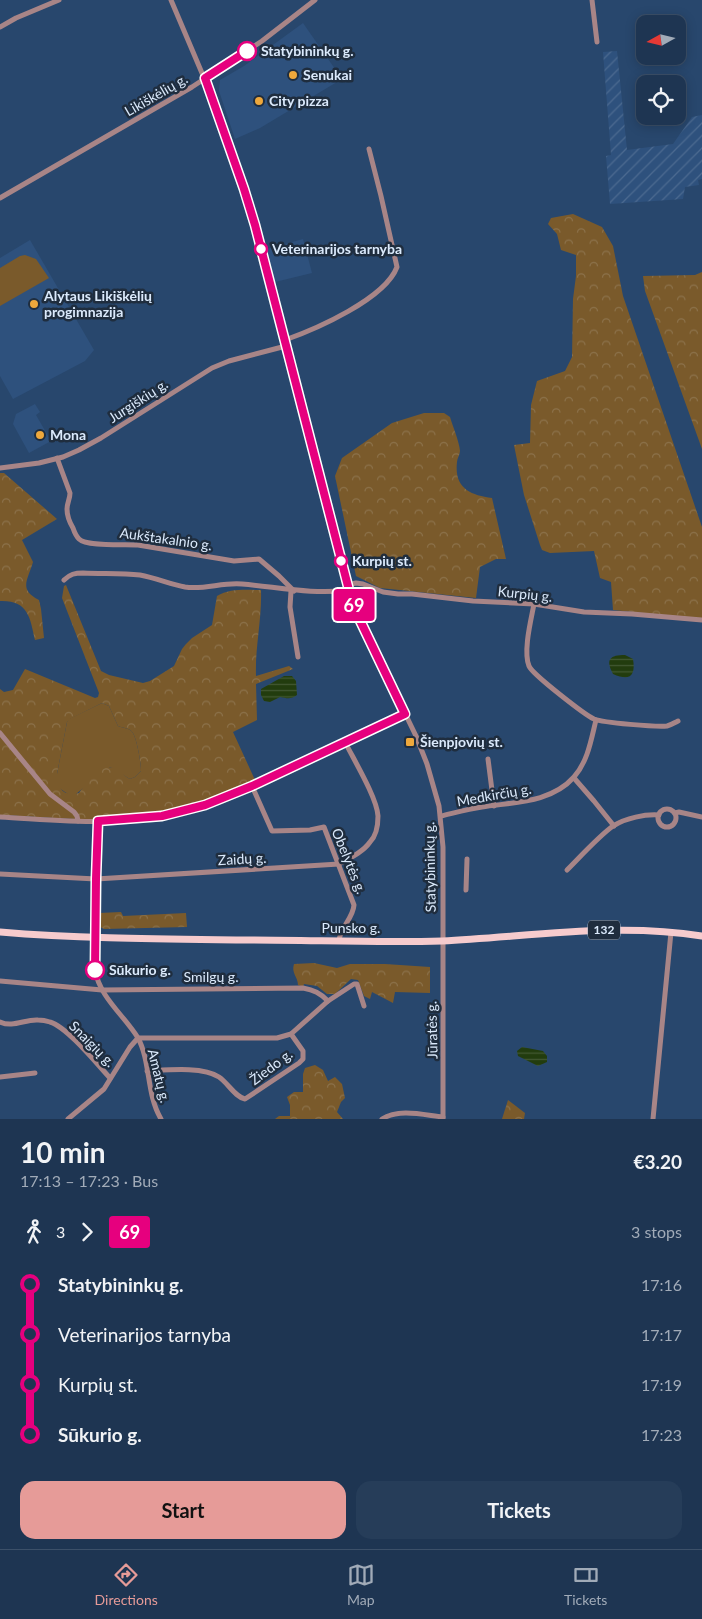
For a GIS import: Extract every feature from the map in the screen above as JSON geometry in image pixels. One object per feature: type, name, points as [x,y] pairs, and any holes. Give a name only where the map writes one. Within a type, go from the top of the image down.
[{"type":"main road","name":"Punsko g.","points":[[0,932],[96,939],[443,940],[588,931],[640,930],[702,936]]},
{"type":"street","points":[[0,27],[16,18],[59,0]]},
{"type":"street","name":"Statybininkų g.","points":[[171,0],[205,78],[253,216],[348,588],[356,612],[405,714],[435,786],[441,816],[444,853],[443,940]]},
{"type":"street","name":"Likiškėlių g.","points":[[0,198],[205,78],[262,41],[315,0]]},
{"type":"street","points":[[592,0],[597,42]]},
{"type":"street","name":"Jurgiškių g.","points":[[0,468],[57,458],[79,450],[212,368],[286,343],[335,319],[374,294],[389,280],[396,267],[369,149]]},
{"type":"street","name":"Aukštakalnio g.","points":[[57,458],[70,493],[67,509],[70,522],[78,538],[84,542],[92,544],[122,543],[138,545],[234,561],[259,559],[279,576],[292,591]]},
{"type":"street","points":[[64,580],[75,573],[83,573],[140,576],[185,587],[239,584],[292,591],[334,592],[348,588]]},
{"type":"street","name":"Kurpių g.","points":[[348,588],[356,583],[384,592],[398,594],[534,604],[584,612],[702,620]]},
{"type":"street","points":[[292,591],[289,600],[298,657]]},
{"type":"street","points":[[534,604],[527,652],[529,667],[533,672],[596,720],[669,726],[678,721]]},
{"type":"street","points":[[0,817],[98,821],[138,819],[176,814],[205,805],[252,786],[405,714]]},
{"type":"street","name":"Medkirčių g.","points":[[441,816],[480,807],[522,803],[555,792],[574,778],[590,749],[596,720]]},
{"type":"street","points":[[0,733],[50,794],[78,816],[78,821]]},
{"type":"street","name":"Zaidų g.","points":[[0,874],[96,879],[339,864],[364,849],[372,840],[378,816],[375,803],[345,742]]},
{"type":"street","points":[[488,760],[494,806]]},
{"type":"street","points":[[574,778],[614,826]]},
{"type":"street","name":"Obelytės g.","points":[[252,786],[272,831],[310,830],[324,827],[354,905],[353,913],[340,933],[339,940]]},
{"type":"street","points":[[675,813],[676,821],[672,825],[667,827],[660,823],[659,815],[662,811],[668,809],[675,813],[680,812],[702,818]]},
{"type":"street","points":[[567,870],[614,826],[650,814],[659,815]]},
{"type":"street","points":[[98,821],[95,970],[102,990]]},
{"type":"street","points":[[466,890],[467,859]]},
{"type":"street","points":[[653,1119],[672,932]]},
{"type":"street","name":"Jūratės g.","points":[[443,940],[443,1118]]},
{"type":"street","name":"Smilgų g.","points":[[0,981],[102,990],[303,988],[320,993],[328,1001]]},
{"type":"street","name":"Žiedo g.","points":[[138,1038],[277,1038],[291,1034],[328,1001],[354,984],[357,984],[364,1006]]},
{"type":"street","name":"Amatų g.","points":[[102,990],[138,1038],[143,1052],[151,1096],[160,1119]]},
{"type":"street","name":"Snaigių g.","points":[[0,1022],[6,1025],[28,1020],[51,1022],[70,1036],[110,1078]]},
{"type":"street","name":"Žiedo g.","points":[[147,1070],[207,1072],[218,1076],[239,1097],[245,1099],[303,1059],[303,1051],[291,1034]]},
{"type":"street","points":[[68,1119],[75,1117],[104,1089],[130,1047],[138,1038]]},
{"type":"street","points":[[0,1077],[35,1073]]},
{"type":"street","points":[[382,1119],[390,1114],[398,1113],[443,1118]]},
{"type":"shaded area","points":[[303,23],[342,79],[260,128],[235,139],[219,91],[220,80],[244,66]]},
{"type":"shaded area","points":[[617,51],[627,150],[673,144],[692,117],[702,115],[702,179],[698,180],[699,185],[685,187],[683,199],[610,204],[606,156],[611,155],[603,52]]},
{"type":"shaded area","points":[[303,239],[312,273],[275,282],[267,249]]},
{"type":"shaded area","name":"Alytaus Likiškėlių progimnazija","points":[[30,240],[94,350],[85,361],[13,399],[0,376],[0,258]]},
{"type":"shaded area","points":[[35,404],[40,412],[36,415],[51,441],[29,453],[13,424],[16,414]]},
{"type":"shaded area","points":[[625,655],[633,659],[632,674],[623,677],[613,674],[609,665],[610,659]]},
{"type":"shaded area","points":[[284,676],[292,676],[296,681],[297,695],[291,698],[280,697],[270,702],[264,701],[261,689]]},
{"type":"shaded area","points":[[522,1047],[543,1051],[547,1056],[547,1062],[538,1066],[518,1056],[517,1051]]},
{"type":"green space","points":[[573,214],[602,227],[613,246],[623,296],[702,527],[702,619],[613,610],[611,582],[600,578],[594,551],[550,553],[542,550],[524,495],[514,445],[530,443],[531,405],[537,381],[565,371],[572,357],[576,255],[561,250],[557,234],[548,224],[551,218]]},
{"type":"green space","points":[[25,255],[36,259],[49,278],[0,306],[0,268]]},
{"type":"green space","points":[[702,272],[702,449],[645,291],[643,276],[695,275]]},
{"type":"green space","points":[[424,413],[444,413],[450,417],[460,452],[457,461],[457,471],[461,484],[470,492],[492,498],[506,559],[496,559],[480,567],[476,598],[380,588],[356,576],[335,476],[342,458],[392,423]]},
{"type":"green space","points":[[0,473],[4,473],[57,519],[22,540],[33,562],[26,584],[28,592],[39,600],[44,638],[35,640],[29,617],[22,607],[17,603],[0,601]]},
{"type":"green space","points":[[66,585],[101,671],[109,675],[143,683],[150,681],[174,666],[186,644],[212,625],[217,596],[233,591],[261,590],[256,676],[289,666],[293,669],[256,684],[257,720],[233,732],[255,780],[188,808],[145,817],[104,820],[0,815],[0,689],[4,692],[13,690],[25,669],[95,698],[98,697],[99,693],[62,598],[64,586]],"holes":[[[102,703],[109,706],[118,726],[128,729],[133,733],[141,771],[130,779],[117,769],[105,768],[95,774],[79,793],[69,794],[60,787],[57,774],[67,722]]]},
{"type":"green space","points":[[102,703],[109,706],[118,726],[132,731],[136,741],[141,771],[130,779],[110,767],[76,794],[68,794],[59,788],[57,782],[67,722],[69,719]]},
{"type":"green space","points":[[121,912],[123,916],[186,913],[187,927],[104,929],[100,927],[99,913]]},
{"type":"green space","points":[[314,963],[337,968],[350,964],[430,967],[430,993],[395,992],[393,1003],[372,992],[370,999],[364,996],[358,980],[351,979],[335,994],[327,994],[317,986],[304,984],[303,987],[298,985],[293,970],[294,964]]},
{"type":"green space","points":[[315,1065],[323,1070],[328,1081],[335,1077],[342,1084],[345,1098],[337,1112],[343,1119],[275,1119],[279,1116],[290,1116],[290,1105],[287,1097],[294,1092],[303,1092],[305,1068]]},
{"type":"green space","points":[[508,1100],[525,1113],[524,1119],[502,1119]]},
{"type":"bus line","name":"69","points":[[95,970],[98,821],[138,819],[176,814],[205,805],[252,786],[405,714],[356,612],[350,594],[255,225],[205,78],[247,51]]},
{"type":"place","name":"Statybininkų g.","points":[[247,51]]},
{"type":"place","name":"Senukai","points":[[293,75]]},
{"type":"place","name":"City pizza","points":[[259,101]]},
{"type":"place","name":"Veterinarijos tarnyba","points":[[261,249]]},
{"type":"place","name":"Alytaus Likiškėlių progimnazija","points":[[34,304]]},
{"type":"place","name":"Mona","points":[[40,435]]},
{"type":"place","name":"Kurpių st.","points":[[341,561]]},
{"type":"place","name":"Šienpjovių st.","points":[[410,742]]},
{"type":"place","name":"Sūkurio g.","points":[[95,970]]}]
